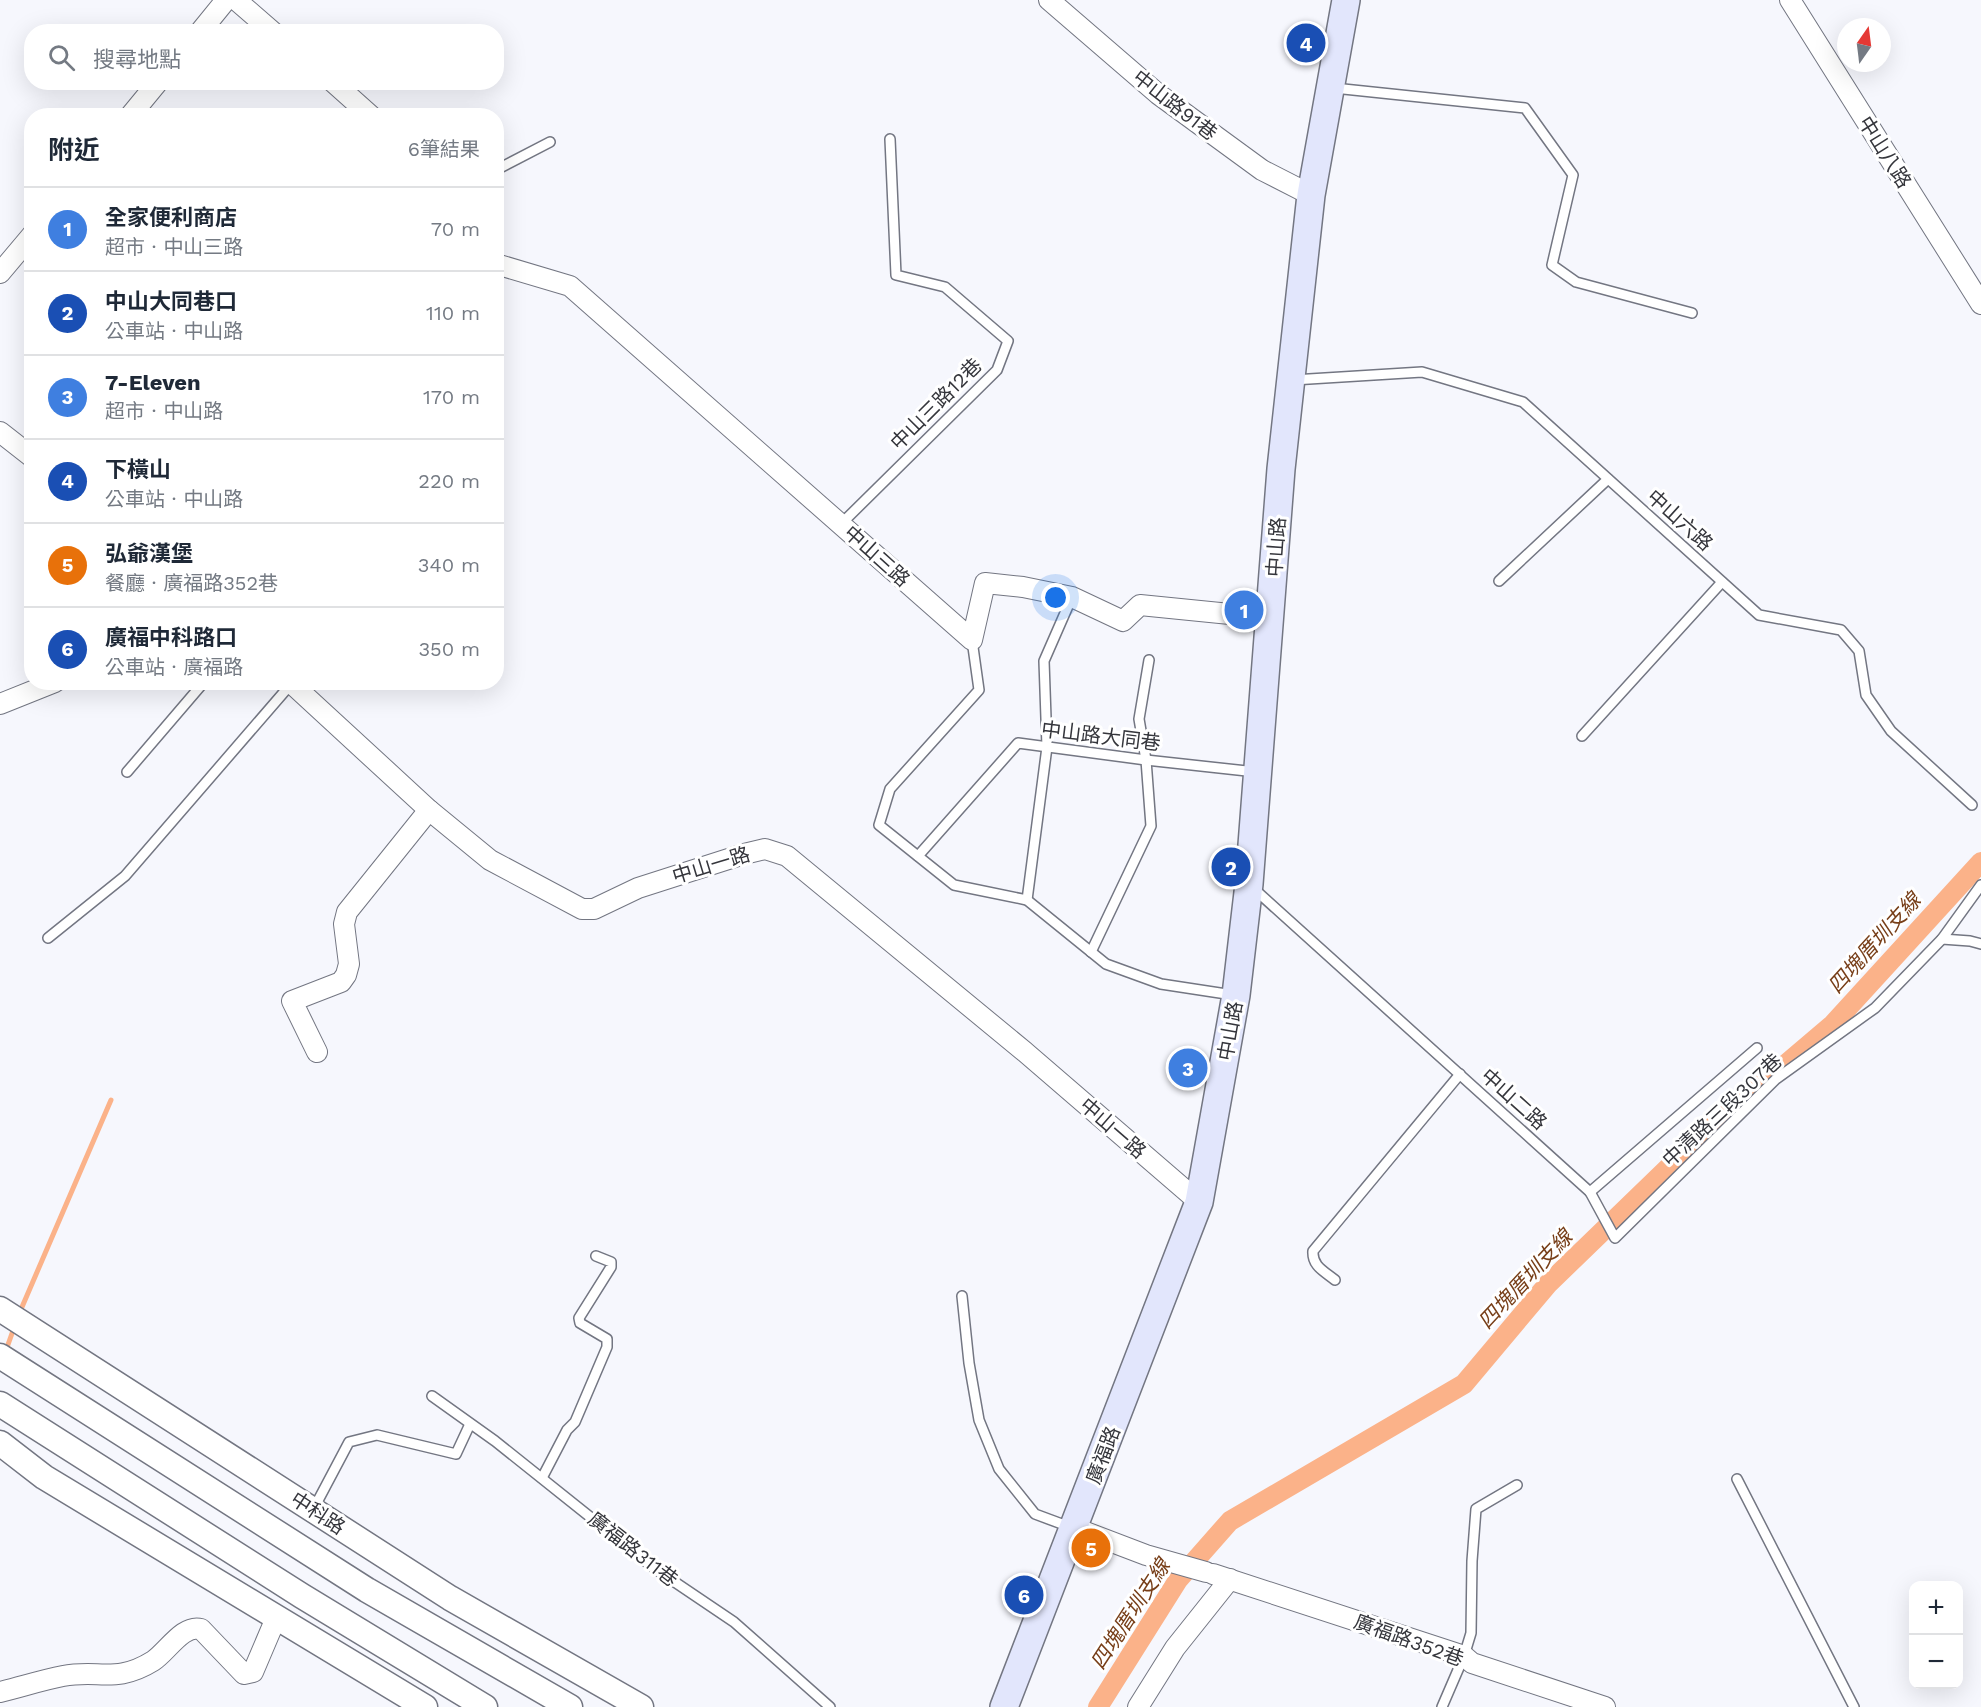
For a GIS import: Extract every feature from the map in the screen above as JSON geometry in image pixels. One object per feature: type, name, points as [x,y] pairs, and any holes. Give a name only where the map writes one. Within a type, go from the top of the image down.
[{"type":"main road","name":"中山路","points":[[1199,1202],[1236,995],[1249,884],[1281,469],[1311,195],[1346,0]]},
{"type":"main road","name":"廣福路","points":[[1004,1707],[1199,1202]]},
{"type":"street","points":[[206,24],[226,0]]},
{"type":"street","points":[[236,0],[264,24]]},
{"type":"street","name":"中山路91巷","points":[[1049,0],[1158,94],[1262,170],[1311,195]]},
{"type":"street","name":"中山八路","points":[[1790,0],[1981,304]]},
{"type":"street","points":[[137,108],[151,90]]},
{"type":"street","points":[[342,90],[363,108]]},
{"type":"street","points":[[0,273],[24,244]]},
{"type":"street","name":"中山三路","points":[[504,266],[570,286],[972,640]]},
{"type":"street","points":[[0,432],[24,451]]},
{"type":"street","points":[[972,640],[985,583],[1023,587],[1072,597],[1124,621],[1140,604],[1270,618]]},
{"type":"street","points":[[0,704],[35,690]]},
{"type":"street","name":"中山一路","points":[[299,690],[429,810],[490,861],[582,909],[594,909],[638,888],[744,854],[765,849],[787,856],[1025,1052],[1199,1202]]},
{"type":"street","points":[[318,1052],[292,1000],[341,982],[349,964],[344,924],[347,912],[429,810]]},
{"type":"street","name":"中科路","points":[[11,1317],[450,1598],[641,1707]]},
{"type":"street","name":"中科路","points":[[5,1359],[367,1590],[570,1707]]},
{"type":"street","points":[[0,1404],[302,1596],[485,1707]]},
{"type":"street","points":[[0,1443],[44,1477],[425,1707]]},
{"type":"street","name":"廣福路352巷","points":[[1075,1528],[1146,1555],[1216,1575],[1464,1656],[1472,1663],[1600,1706]]},
{"type":"street","points":[[1138,1707],[1175,1648],[1216,1575]]},
{"type":"street","points":[[0,1692],[65,1675],[130,1673],[155,1660],[188,1630],[196,1628],[201,1629],[244,1674],[247,1674],[253,1672],[276,1618]]},
{"type":"lane","points":[[1331,87],[1525,108],[1573,175],[1552,265],[1576,282],[1692,313]]},
{"type":"lane","name":"中山三路12巷","points":[[840,524],[997,370],[1008,341],[945,287],[896,275],[890,139]]},
{"type":"lane","points":[[504,166],[550,142]]},
{"type":"lane","name":"中山六路","points":[[1291,380],[1422,372],[1523,402],[1759,615],[1841,630],[1859,651],[1866,695],[1891,731],[1972,805]]},
{"type":"lane","points":[[1499,581],[1608,479]]},
{"type":"lane","points":[[1582,736],[1722,582]]},
{"type":"lane","points":[[1028,900],[1047,747],[1044,661],[1072,597]]},
{"type":"lane","points":[[972,640],[979,690],[890,789],[879,825],[954,885],[1028,900],[1106,964],[1161,984],[1236,995]]},
{"type":"lane","points":[[1091,952],[1151,826],[1146,760],[1139,719],[1149,660]]},
{"type":"lane","points":[[127,772],[197,690]]},
{"type":"lane","points":[[48,938],[125,876],[285,690]]},
{"type":"lane","name":"中山路大同巷","points":[[918,856],[1018,743],[1258,772]]},
{"type":"lane","name":"中山二路","points":[[1249,884],[1590,1192],[1616,1238]]},
{"type":"lane","name":"中清路三段307巷","points":[[1616,1238],[1776,1079],[1875,1008],[1942,939],[1981,885]]},
{"type":"lane","points":[[1942,939],[1981,944]]},
{"type":"lane","points":[[1590,1192],[1757,1048]]},
{"type":"lane","points":[[1335,1280],[1317,1267],[1313,1260],[1313,1251],[1460,1074]]},
{"type":"lane","points":[[542,1478],[567,1430],[575,1422],[607,1347],[607,1340],[580,1323],[579,1318],[611,1267],[611,1262],[596,1256]]},
{"type":"lane","points":[[962,1296],[969,1363],[979,1420],[999,1469],[1035,1514],[1075,1528]]},
{"type":"lane","name":"廣福路311巷","points":[[432,1396],[542,1478],[654,1568],[734,1622],[830,1707]]},
{"type":"lane","points":[[313,1510],[349,1442],[377,1435],[456,1454],[470,1424]]},
{"type":"lane","points":[[0,1457],[44,1477]]},
{"type":"lane","points":[[1737,1479],[1854,1707]]},
{"type":"lane","points":[[1442,1707],[1464,1656],[1471,1633],[1472,1561],[1476,1509],[1517,1485]]},
{"type":"waterway","name":"四塊厝圳支線","points":[[1098,1707],[1178,1580],[1230,1521],[1464,1384],[1548,1284],[1699,1138],[1833,1024],[1981,862]]},
{"type":"waterway","points":[[19,1314],[111,1100]]},
{"type":"waterway","points":[[5,1353],[15,1325]]},
{"type":"place","name":"下橫山","points":[[1306,43]]},
{"type":"place","name":"全家便利商店","points":[[1244,610]]},
{"type":"place","name":"中山大同巷口","points":[[1231,867]]},
{"type":"place","name":"7-Eleven","points":[[1188,1068]]},
{"type":"place","name":"弘爺漢堡","points":[[1091,1548]]},
{"type":"place","name":"廣福中科路口","points":[[1024,1595]]}]
